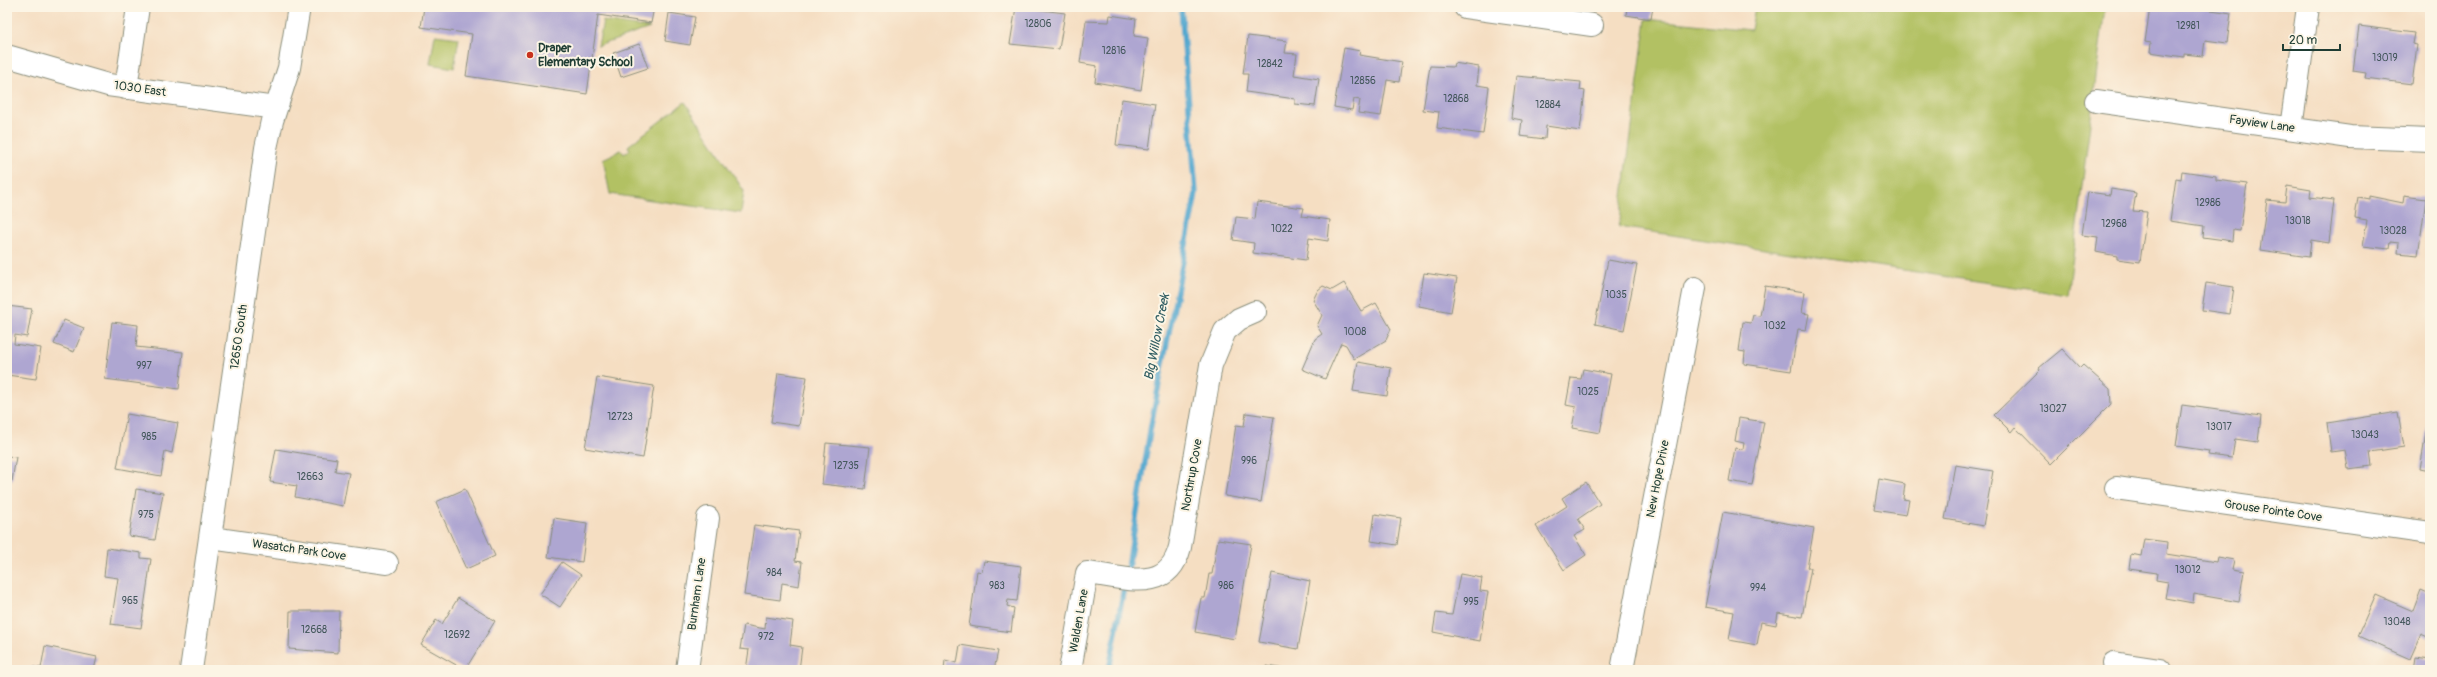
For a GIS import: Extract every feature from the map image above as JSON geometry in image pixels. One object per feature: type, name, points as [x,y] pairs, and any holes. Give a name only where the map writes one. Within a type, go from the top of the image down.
[{"type":"street","points":[[126,88],[138,7]]},
{"type":"street","name":"12650 South","points":[[191,670],[266,148],[276,108],[289,68],[299,7]]},
{"type":"street","points":[[1465,7],[1592,25]]},
{"type":"street","points":[[2291,128],[2308,7]]},
{"type":"street","name":"1030 East","points":[[7,56],[91,81],[126,88],[276,108]]},
{"type":"street","name":"Fayview Lane","points":[[2096,101],[2350,137],[2430,140]]},
{"type":"street","name":"New Hope Drive","points":[[1622,670],[1695,288]]},
{"type":"street","name":"Northrup Cove","points":[[1095,574],[1142,580],[1158,577],[1166,572],[1177,556],[1211,364],[1225,331],[1238,319],[1255,312]]},
{"type":"street","name":"Grouse Pointe Cove","points":[[2116,488],[2430,533]]},
{"type":"street","name":"Burnham Lane","points":[[687,670],[708,518]]},
{"type":"street","name":"Wasatch Park Cove","points":[[211,538],[388,562]]},
{"type":"street","name":"Walden Lane","points":[[1070,670],[1095,574]]},
{"type":"street","points":[[2114,663],[2160,670]]},
{"type":"green space","points":[[1755,7],[2105,7],[2068,295],[1619,227],[1646,19],[1751,30]]},
{"type":"green space","points":[[603,21],[650,28],[598,46]]},
{"type":"green space","points":[[435,35],[459,38],[454,68],[430,64]]},
{"type":"green space","points":[[685,102],[744,191],[741,213],[610,194],[603,159],[621,150],[624,154],[630,150],[628,146]]},
{"type":"building","name":"Draper Elementary School","points":[[424,7],[654,7],[651,23],[598,15],[587,94],[466,76],[472,34],[421,27]]},
{"type":"building","points":[[1016,7],[1065,13],[1059,49],[1010,44]]},
{"type":"building","points":[[1627,7],[1653,7],[1651,19],[1626,15]]},
{"type":"building","points":[[2150,7],[2211,7],[2211,10],[2231,13],[2227,43],[2205,40],[2203,56],[2184,54],[2184,57],[2150,52],[2151,43],[2145,42]]},
{"type":"building","points":[[669,13],[695,17],[690,45],[665,41]]},
{"type":"building","points":[[1110,15],[1136,19],[1134,36],[1148,38],[1141,90],[1095,82],[1097,66],[1080,63],[1086,21],[1109,22]]},
{"type":"building","points":[[2359,26],[2414,33],[2412,44],[2417,45],[2412,84],[2365,78],[2366,73],[2353,71]]},
{"type":"building","points":[[1248,36],[1287,41],[1285,53],[1297,54],[1294,75],[1319,79],[1315,106],[1295,104],[1295,99],[1246,92],[1248,74],[1243,74]]},
{"type":"building","points":[[639,44],[648,68],[621,77],[613,53]]},
{"type":"building","points":[[1344,48],[1360,51],[1359,55],[1402,62],[1399,82],[1387,80],[1381,116],[1358,113],[1360,100],[1354,99],[1352,110],[1334,107]]},
{"type":"building","points":[[1454,63],[1479,67],[1477,85],[1489,87],[1483,134],[1437,128],[1439,112],[1423,110],[1430,66],[1453,67]]},
{"type":"building","points":[[1516,76],[1581,82],[1580,90],[1585,91],[1580,131],[1546,126],[1545,139],[1520,136],[1522,120],[1511,118]]},
{"type":"building","points":[[1122,99],[1155,104],[1149,149],[1116,145]]},
{"type":"building","points":[[2182,171],[2216,176],[2216,180],[2247,184],[2240,231],[2233,230],[2232,241],[2203,237],[2204,226],[2170,221],[2176,178],[2181,179]]},
{"type":"building","points":[[2287,186],[2311,190],[2310,197],[2334,200],[2329,243],[2311,240],[2309,257],[2260,250],[2267,200],[2285,202]]},
{"type":"building","points":[[2111,189],[2136,193],[2133,211],[2147,212],[2140,262],[2117,259],[2117,256],[2096,252],[2098,237],[2082,235],[2088,192],[2110,195]]},
{"type":"building","points":[[2369,196],[2403,203],[2404,196],[2426,199],[2418,255],[2398,253],[2399,243],[2390,242],[2389,249],[2363,246],[2367,220],[2355,218],[2358,197],[2369,199]]},
{"type":"building","points":[[1257,202],[1304,208],[1302,216],[1330,220],[1328,241],[1309,238],[1306,260],[1253,253],[1254,243],[1233,240],[1236,217],[1255,219]]},
{"type":"building","points":[[1608,260],[1637,265],[1624,330],[1595,324]]},
{"type":"building","points":[[1424,273],[1457,278],[1451,312],[1419,306]]},
{"type":"building","points":[[1344,283],[1361,311],[1376,303],[1391,329],[1386,340],[1354,359],[1346,345],[1341,343],[1325,379],[1302,369],[1315,339],[1322,334],[1317,326],[1322,315],[1313,300],[1318,290],[1323,286],[1332,290]]},
{"type":"building","points":[[2206,283],[2234,287],[2230,314],[2202,310]]},
{"type":"building","points":[[1765,286],[1805,292],[1802,313],[1809,314],[1806,330],[1798,329],[1791,371],[1744,364],[1745,352],[1739,351],[1743,322],[1751,323],[1753,315],[1760,316]]},
{"type":"building","points":[[7,306],[32,309],[27,337],[15,335],[14,344],[41,348],[36,379],[7,375]]},
{"type":"building","points":[[64,320],[84,328],[74,352],[54,344]]},
{"type":"building","points":[[112,322],[138,325],[136,347],[183,352],[179,389],[105,379]]},
{"type":"building","points":[[2062,349],[2080,368],[2083,365],[2110,389],[2111,404],[2051,464],[2015,427],[2011,432],[1994,415],[2040,370],[2039,368]]},
{"type":"building","points":[[1358,362],[1391,368],[1387,396],[1353,391]]},
{"type":"building","points":[[1583,369],[1611,374],[1600,433],[1572,428],[1576,407],[1566,405],[1571,378],[1581,379]]},
{"type":"building","points":[[778,373],[807,377],[799,426],[771,422]]},
{"type":"building","points":[[597,377],[654,386],[643,458],[585,448]]},
{"type":"building","points":[[2182,405],[2261,416],[2258,442],[2235,439],[2232,458],[2208,455],[2209,451],[2176,446]]},
{"type":"building","points":[[2398,412],[2404,447],[2370,452],[2372,466],[2348,469],[2345,450],[2331,452],[2327,423]]},
{"type":"building","points":[[1246,413],[1274,417],[1261,502],[1225,496],[1236,425],[1244,426]]},
{"type":"building","points":[[127,414],[178,423],[172,453],[165,451],[161,476],[117,468]]},
{"type":"building","points":[[1739,418],[1764,422],[1752,485],[1729,481],[1735,448],[1743,449],[1744,443],[1735,441]]},
{"type":"building","points":[[2427,427],[2430,428],[2430,471],[2420,469]]},
{"type":"building","points":[[826,443],[870,447],[865,489],[822,484]]},
{"type":"building","points":[[276,449],[337,459],[335,471],[349,473],[343,506],[295,497],[297,486],[270,482]]},
{"type":"building","points":[[7,456],[16,457],[12,481],[7,480]]},
{"type":"building","points":[[1955,465],[1993,471],[1983,526],[1945,519]]},
{"type":"building","points":[[1879,479],[1905,484],[1903,499],[1909,500],[1906,515],[1874,510]]},
{"type":"building","points":[[1586,482],[1600,504],[1578,519],[1585,530],[1574,536],[1586,555],[1564,570],[1536,526],[1567,506],[1562,498]]},
{"type":"building","points":[[136,489],[163,493],[155,540],[129,536]]},
{"type":"building","points":[[465,489],[495,556],[466,569],[436,502]]},
{"type":"building","points":[[1723,512],[1814,528],[1807,568],[1811,568],[1802,617],[1778,613],[1776,625],[1761,622],[1757,645],[1729,640],[1734,612],[1705,607]]},
{"type":"building","points":[[1375,514],[1401,518],[1397,545],[1371,541]]},
{"type":"building","points":[[554,518],[587,523],[582,562],[548,557]]},
{"type":"building","points":[[754,525],[799,531],[795,561],[802,562],[799,586],[782,583],[780,600],[744,595]]},
{"type":"building","points":[[1218,539],[1251,544],[1235,639],[1195,632],[1201,598],[1205,598],[1209,574],[1212,574]]},
{"type":"building","points":[[2144,539],[2167,542],[2166,554],[2216,562],[2217,557],[2234,560],[2232,569],[2244,571],[2239,602],[2194,594],[2193,603],[2165,598],[2168,582],[2156,580],[2157,573],[2129,569],[2131,554],[2141,556]]},
{"type":"building","points":[[107,548],[141,553],[141,558],[151,559],[141,628],[111,624],[118,578],[104,576]]},
{"type":"building","points":[[984,561],[1021,566],[1017,601],[1008,600],[1007,606],[1014,608],[1011,632],[969,626],[977,571],[982,572]]},
{"type":"building","points":[[562,562],[581,575],[560,607],[540,594]]},
{"type":"building","points":[[1272,573],[1310,581],[1298,649],[1259,642]]},
{"type":"building","points":[[1460,574],[1482,578],[1480,591],[1488,592],[1480,641],[1433,632],[1436,613],[1452,615]]},
{"type":"building","points":[[2421,590],[2430,594],[2430,638],[2421,634],[2410,659],[2358,636],[2376,595],[2413,611]]},
{"type":"building","points":[[458,598],[495,621],[465,670],[421,645],[436,620],[442,624]]},
{"type":"building","points":[[290,611],[339,611],[338,653],[289,649]]},
{"type":"building","points":[[766,617],[793,621],[790,645],[802,647],[799,670],[746,670],[749,650],[740,649],[744,625],[765,629]]},
{"type":"building","points":[[960,645],[998,651],[994,670],[944,670],[945,660],[957,663]]},
{"type":"building","points":[[45,646],[97,657],[94,670],[32,670],[33,667],[41,668]]},
{"type":"building","points":[[2416,657],[2430,659],[2430,670],[2414,670]]},
{"type":"building","points":[[1266,666],[1285,669],[1285,670],[1266,670]]},
{"type":"waterway","name":"Big Willow Creek","points":[[1127,574],[1151,425],[1196,193],[1181,7]]},
{"type":"waterway","name":"Big Willow Creek","points":[[1109,670],[1125,582]]},
{"type":"place","name":"Draper Elementary School","points":[[530,55]]}]
